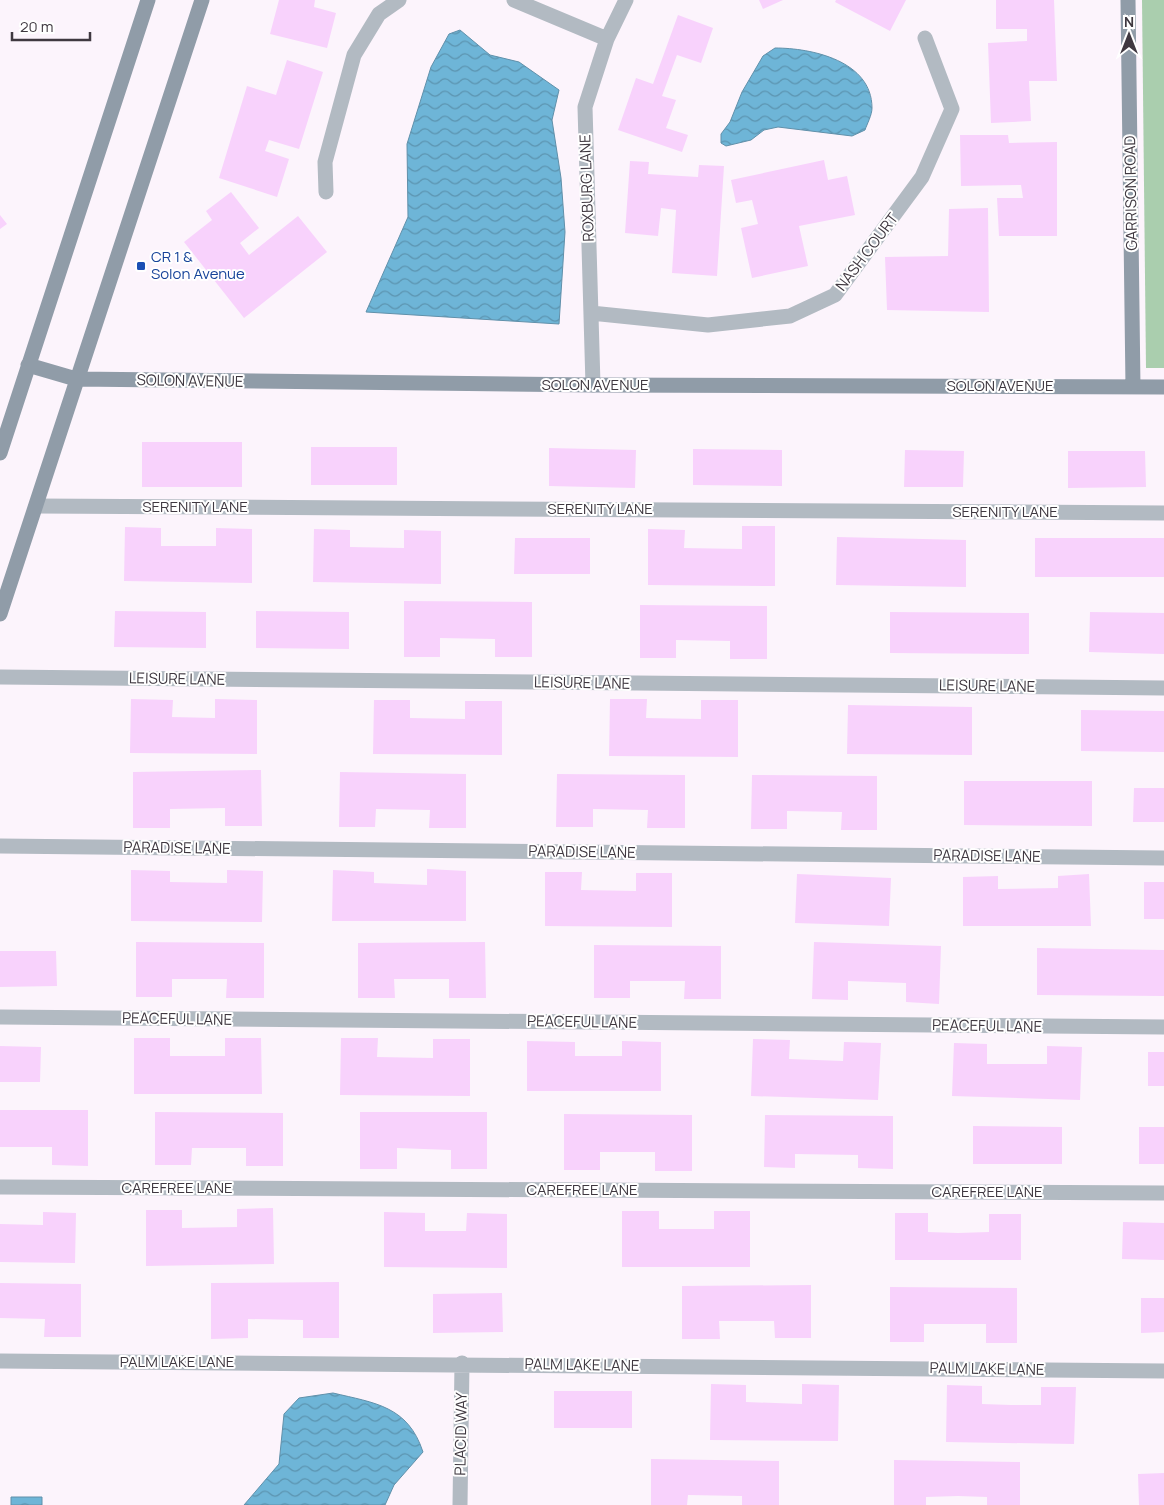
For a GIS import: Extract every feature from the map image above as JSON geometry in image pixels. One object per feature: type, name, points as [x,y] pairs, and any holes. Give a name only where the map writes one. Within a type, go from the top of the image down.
[{"type":"street","points":[[0,453],[148,0]]},
{"type":"street","points":[[0,614],[202,0]]},
{"type":"street","points":[[326,192],[325,162],[354,55],[379,14],[399,0]]},
{"type":"street","points":[[514,0],[607,39]]},
{"type":"street","name":"ROXBURG LANE","points":[[593,385],[585,107],[607,39],[626,0]]},
{"type":"street","name":"GARRISON ROAD","points":[[1128,0],[1132,387]]},
{"type":"street","name":"NASH COURT","points":[[591,313],[708,325],[790,316],[836,295],[922,177],[952,108],[925,38]]},
{"type":"street","name":"SOLON AVENUE","points":[[28,365],[76,379],[593,385],[1164,387]]},
{"type":"street","name":"SERENITY LANE","points":[[36,506],[1164,513]]},
{"type":"street","name":"LEISURE LANE","points":[[0,677],[1164,688]]},
{"type":"street","name":"PARADISE LANE","points":[[0,846],[1164,858]]},
{"type":"street","name":"PEACEFUL LANE","points":[[0,1017],[1164,1027]]},
{"type":"street","name":"CAREFREE LANE","points":[[0,1187],[1164,1193]]},
{"type":"street","name":"PALM LAKE LANE","points":[[0,1361],[462,1363],[1164,1371]]},
{"type":"street","name":"PLACID WAY","points":[[460,1505],[462,1363]]},
{"type":"green space","points":[[1142,0],[1164,0],[1164,368],[1146,368]]},
{"type":"water","points":[[460,30],[490,55],[519,62],[559,90],[552,120],[561,178],[565,232],[559,324],[366,312],[408,217],[407,144],[431,67],[449,34]]},
{"type":"water","points":[[775,48],[806,51],[822,55],[837,60],[851,68],[862,79],[869,92],[872,111],[865,130],[852,136],[778,127],[764,130],[751,140],[726,146],[721,143],[721,134],[730,122],[742,92],[763,56]]},
{"type":"water","points":[[333,1393],[363,1400],[388,1409],[409,1425],[417,1437],[423,1452],[394,1485],[385,1505],[244,1505],[279,1464],[284,1414],[299,1398]]},
{"type":"water","points":[[11,1497],[42,1497],[42,1505],[11,1505]]},
{"type":"building","points":[[279,0],[315,0],[314,7],[336,13],[327,48],[270,34]]},
{"type":"building","points":[[759,0],[783,0],[763,9]]},
{"type":"building","points":[[836,0],[906,0],[890,31],[835,2]]},
{"type":"building","points":[[996,0],[1054,0],[1057,81],[1029,81],[1031,121],[991,123],[988,43],[1027,41],[1027,29],[996,29]]},
{"type":"building","points":[[678,15],[713,28],[701,63],[677,55],[662,96],[676,100],[666,128],[688,135],[682,152],[618,130],[636,78],[653,84]]},
{"type":"building","points":[[287,60],[323,72],[299,149],[269,140],[265,151],[289,159],[277,197],[219,178],[247,86],[276,95]]},
{"type":"building","points":[[960,135],[1008,135],[1009,143],[1057,142],[1057,236],[999,236],[997,198],[1023,198],[1021,185],[961,186]]},
{"type":"building","points":[[824,160],[828,180],[847,176],[855,215],[799,226],[808,266],[752,278],[741,228],[758,224],[752,200],[736,203],[731,180]]},
{"type":"building","points":[[630,161],[649,162],[648,174],[698,177],[699,165],[724,166],[717,276],[672,273],[676,210],[661,208],[658,236],[625,233]]},
{"type":"building","points":[[231,192],[259,228],[240,243],[249,255],[298,216],[327,252],[244,318],[184,242],[212,220],[206,211]]},
{"type":"building","points":[[988,208],[989,312],[887,310],[885,257],[948,256],[949,209]]},
{"type":"building","points":[[0,215],[7,224],[0,229]]},
{"type":"building","points":[[142,442],[242,442],[242,487],[142,487]]},
{"type":"building","points":[[311,447],[397,447],[397,485],[311,485]]},
{"type":"building","points":[[549,448],[636,450],[635,488],[549,486]]},
{"type":"building","points":[[693,449],[782,450],[782,486],[693,485]]},
{"type":"building","points":[[905,450],[964,451],[963,487],[904,487]]},
{"type":"building","points":[[1068,451],[1145,451],[1146,487],[1068,488]]},
{"type":"building","points":[[742,526],[775,526],[775,586],[648,585],[648,529],[685,530],[684,548],[742,549]]},
{"type":"building","points":[[125,527],[161,528],[161,546],[216,546],[216,528],[252,529],[252,583],[124,581]]},
{"type":"building","points":[[314,529],[350,530],[350,547],[404,548],[404,530],[441,531],[441,584],[313,582]]},
{"type":"building","points":[[837,537],[966,540],[966,587],[836,585]]},
{"type":"building","points":[[515,538],[590,538],[590,574],[514,574]]},
{"type":"building","points":[[1035,538],[1164,538],[1164,577],[1035,577]]},
{"type":"building","points":[[404,601],[532,602],[532,657],[495,657],[495,639],[440,638],[440,657],[404,657]]},
{"type":"building","points":[[640,605],[767,606],[767,659],[730,659],[730,641],[676,640],[676,658],[640,658]]},
{"type":"building","points":[[115,611],[206,612],[206,648],[114,647]]},
{"type":"building","points":[[256,611],[349,612],[349,649],[256,648]]},
{"type":"building","points":[[890,612],[1029,613],[1029,654],[890,653]]},
{"type":"building","points":[[1090,612],[1164,613],[1164,654],[1089,652]]},
{"type":"building","points":[[131,699],[173,700],[172,717],[215,718],[215,699],[257,700],[257,754],[130,753]]},
{"type":"building","points":[[610,699],[647,699],[646,718],[701,719],[701,700],[738,700],[738,757],[609,756]]},
{"type":"building","points":[[374,700],[410,700],[410,718],[465,719],[465,701],[502,701],[502,755],[373,754]]},
{"type":"building","points":[[848,705],[972,707],[972,755],[847,754]]},
{"type":"building","points":[[1081,710],[1164,711],[1164,752],[1081,751]]},
{"type":"building","points":[[261,770],[262,826],[225,826],[225,808],[170,809],[170,828],[133,828],[133,772]]},
{"type":"building","points":[[340,772],[466,774],[466,828],[429,828],[430,810],[376,809],[375,827],[339,827]]},
{"type":"building","points":[[557,774],[685,775],[685,828],[647,828],[648,810],[593,809],[593,827],[556,827]]},
{"type":"building","points":[[752,775],[877,776],[877,830],[841,830],[842,812],[787,811],[787,829],[751,829]]},
{"type":"building","points":[[964,781],[1092,781],[1092,826],[964,825]]},
{"type":"building","points":[[1134,788],[1164,788],[1164,822],[1133,822]]},
{"type":"building","points":[[427,869],[466,871],[466,921],[332,921],[333,870],[374,872],[374,883],[427,885]]},
{"type":"building","points":[[131,870],[170,871],[170,882],[227,883],[227,870],[263,871],[262,922],[131,921]]},
{"type":"building","points":[[545,872],[582,872],[581,890],[636,891],[636,873],[672,873],[672,927],[545,926]]},
{"type":"building","points":[[797,874],[891,878],[889,926],[795,923]]},
{"type":"building","points":[[1089,874],[1091,926],[963,926],[963,877],[998,876],[998,889],[1058,888],[1058,876]]},
{"type":"building","points":[[1144,882],[1164,882],[1164,919],[1144,919]]},
{"type":"building","points":[[136,942],[264,943],[264,998],[226,998],[227,979],[172,979],[172,997],[136,997]]},
{"type":"building","points":[[485,942],[486,998],[449,998],[449,979],[394,979],[395,998],[358,998],[358,943]]},
{"type":"building","points":[[814,942],[941,946],[939,1004],[906,1002],[906,983],[848,981],[848,1000],[812,999]]},
{"type":"building","points":[[594,945],[721,946],[721,999],[684,999],[685,981],[630,981],[630,998],[594,998]]},
{"type":"building","points":[[1037,948],[1164,950],[1164,996],[1037,995]]},
{"type":"building","points":[[0,951],[56,951],[57,986],[0,987]]},
{"type":"building","points":[[134,1038],[170,1038],[170,1056],[225,1056],[225,1038],[261,1038],[262,1094],[134,1094]]},
{"type":"building","points":[[341,1038],[378,1038],[377,1057],[433,1058],[433,1039],[470,1039],[470,1096],[340,1095]]},
{"type":"building","points":[[753,1039],[790,1040],[789,1059],[843,1061],[844,1042],[881,1043],[878,1100],[751,1096]]},
{"type":"building","points":[[527,1041],[575,1042],[575,1056],[622,1056],[622,1041],[661,1042],[661,1091],[527,1091]]},
{"type":"building","points":[[954,1043],[987,1044],[987,1064],[1047,1064],[1047,1046],[1082,1047],[1080,1100],[952,1096]]},
{"type":"building","points":[[0,1046],[41,1047],[40,1082],[0,1082]]},
{"type":"building","points":[[1148,1052],[1164,1052],[1164,1086],[1148,1086]]},
{"type":"building","points":[[0,1110],[88,1110],[88,1166],[52,1165],[52,1147],[0,1147]]},
{"type":"building","points":[[155,1112],[283,1113],[283,1166],[246,1166],[246,1148],[192,1148],[191,1165],[155,1165]]},
{"type":"building","points":[[360,1112],[487,1112],[487,1169],[451,1169],[451,1150],[397,1148],[397,1169],[360,1169]]},
{"type":"building","points":[[564,1114],[692,1115],[692,1171],[655,1171],[655,1152],[600,1152],[600,1170],[564,1170]]},
{"type":"building","points":[[765,1115],[893,1116],[893,1169],[858,1168],[858,1155],[795,1154],[795,1168],[764,1167]]},
{"type":"building","points":[[973,1126],[1062,1127],[1062,1164],[973,1164]]},
{"type":"building","points":[[1139,1127],[1164,1127],[1164,1164],[1139,1164]]},
{"type":"building","points":[[273,1208],[274,1264],[146,1266],[146,1210],[182,1210],[182,1228],[237,1227],[237,1209]]},
{"type":"building","points":[[622,1211],[659,1211],[659,1229],[714,1229],[714,1211],[750,1211],[750,1267],[622,1267]]},
{"type":"building","points":[[43,1212],[76,1213],[75,1263],[0,1262],[0,1224],[43,1225]]},
{"type":"building","points":[[384,1212],[425,1213],[425,1231],[466,1231],[467,1213],[507,1214],[507,1268],[384,1267]]},
{"type":"building","points":[[895,1213],[928,1213],[928,1232],[958,1233],[989,1232],[989,1214],[1021,1214],[1021,1260],[895,1260]]},
{"type":"building","points":[[1123,1222],[1164,1223],[1164,1260],[1122,1259]]},
{"type":"building","points":[[339,1282],[339,1338],[303,1338],[303,1320],[248,1319],[248,1338],[211,1339],[211,1283]]},
{"type":"building","points":[[0,1283],[81,1284],[81,1337],[44,1337],[45,1319],[0,1318]]},
{"type":"building","points":[[811,1285],[811,1338],[775,1338],[774,1321],[719,1321],[720,1339],[682,1339],[682,1286]]},
{"type":"building","points":[[890,1287],[1017,1288],[1017,1343],[986,1343],[986,1324],[924,1324],[924,1342],[890,1342]]},
{"type":"building","points":[[502,1293],[503,1332],[433,1333],[433,1294]]},
{"type":"building","points":[[1141,1298],[1164,1298],[1164,1332],[1141,1333]]},
{"type":"building","points":[[711,1384],[746,1385],[746,1402],[802,1404],[802,1384],[839,1385],[838,1441],[710,1440]]},
{"type":"building","points":[[947,1385],[982,1386],[982,1404],[1011,1405],[1041,1405],[1041,1387],[1076,1387],[1074,1444],[946,1442]]},
{"type":"building","points":[[554,1391],[632,1391],[632,1428],[554,1428]]},
{"type":"building","points":[[651,1459],[779,1461],[779,1505],[742,1505],[742,1496],[688,1495],[687,1505],[651,1505]]},
{"type":"building","points":[[894,1460],[1020,1462],[1020,1505],[987,1505],[987,1497],[958,1496],[926,1497],[926,1505],[894,1505]]},
{"type":"building","points":[[1164,1473],[1164,1505],[1139,1505],[1138,1474]]},
{"type":"place","name":"CR 1 & Solon Avenue","points":[[141,266]]}]
